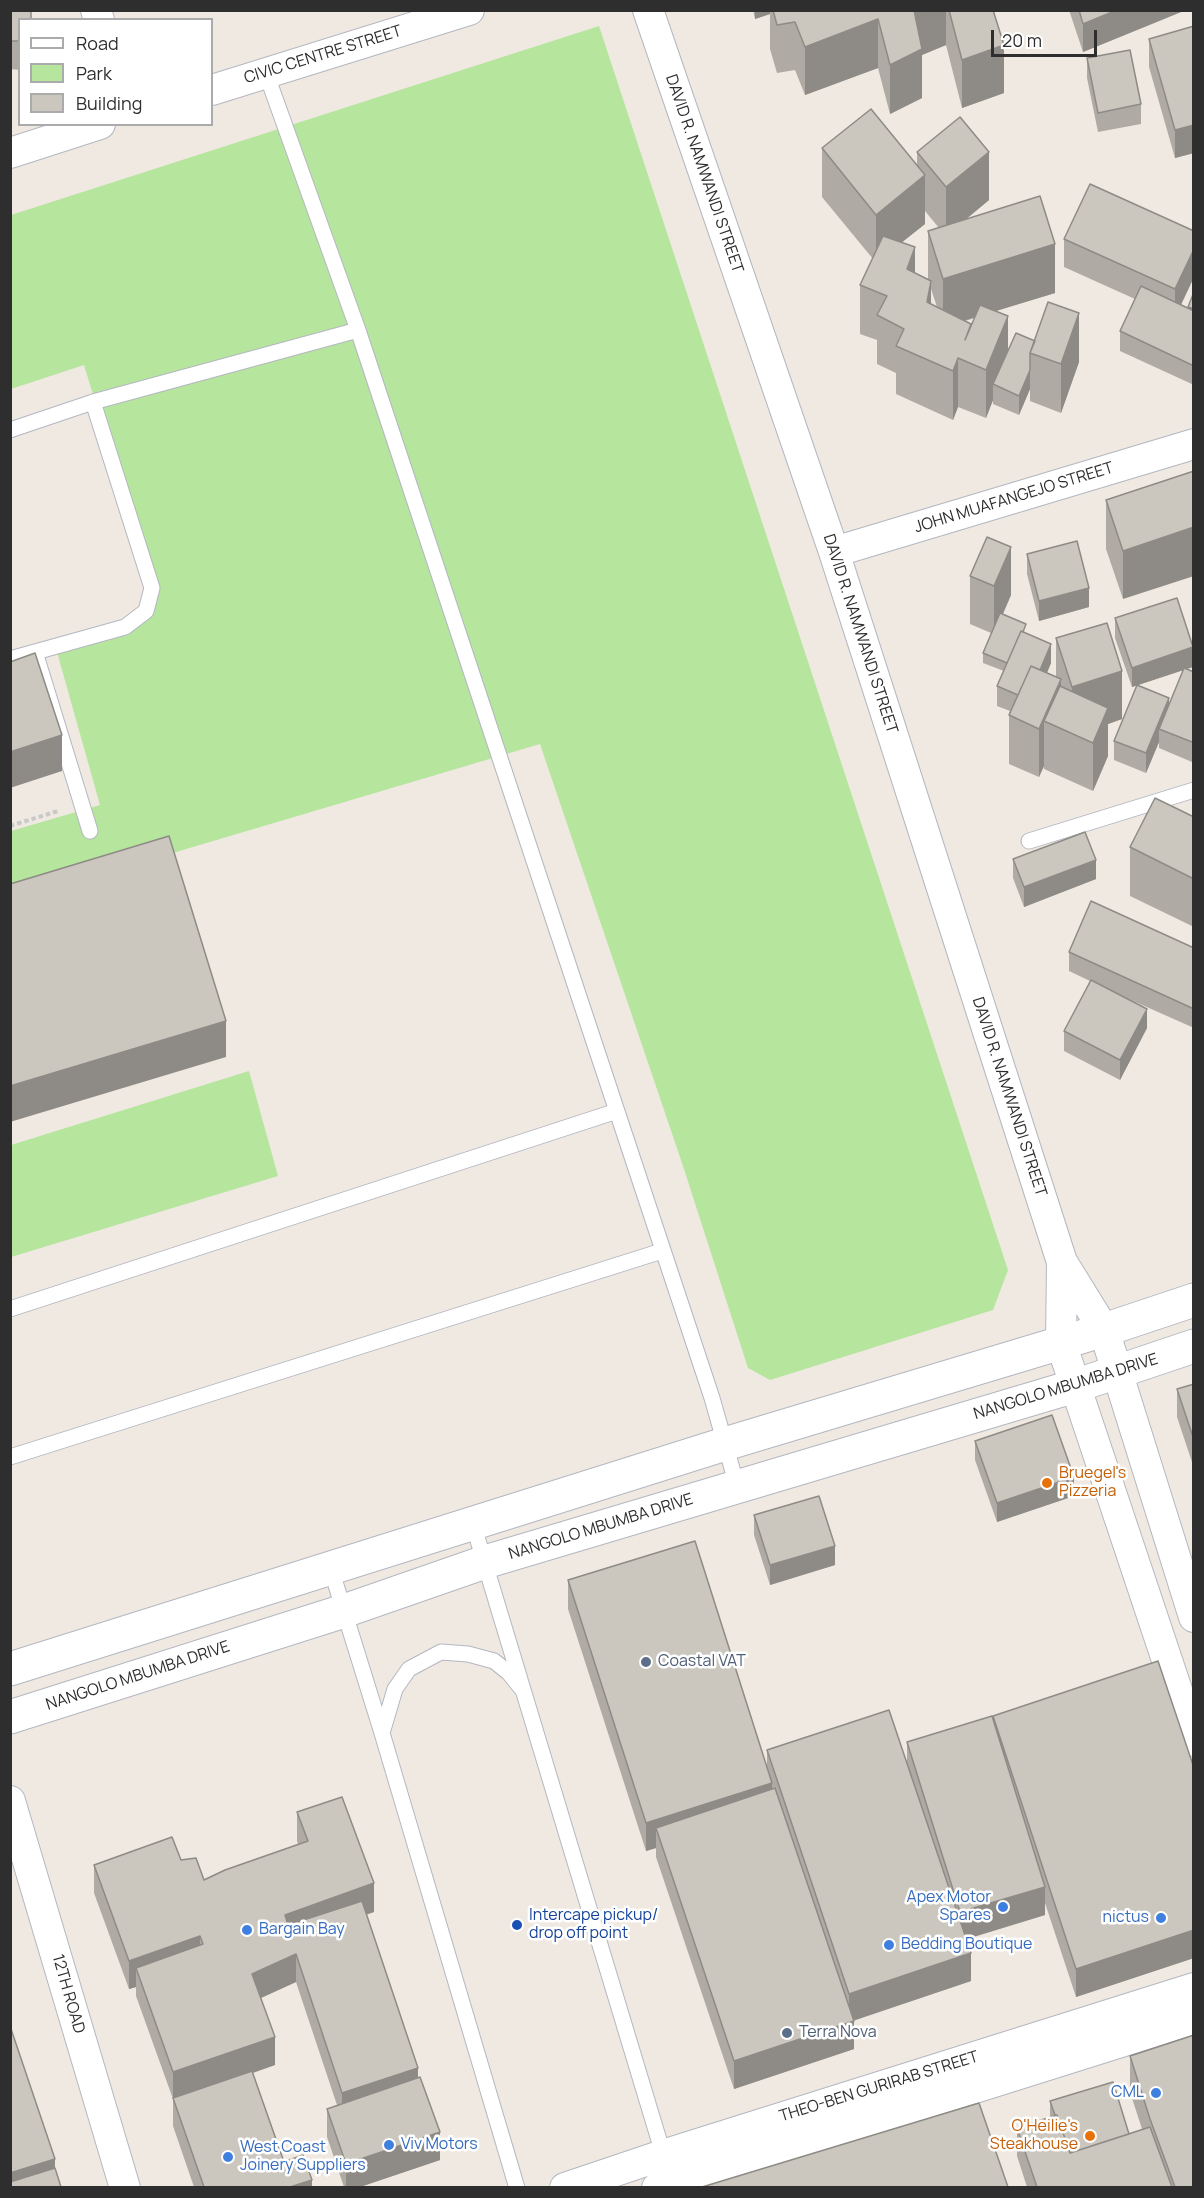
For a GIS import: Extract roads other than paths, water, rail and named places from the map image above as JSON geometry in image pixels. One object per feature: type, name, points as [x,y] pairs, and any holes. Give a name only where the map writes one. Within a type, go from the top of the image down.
[{"type":"street","name":"CIVIC CENTRE STREET","points":[[213,90],[469,10]]},
{"type":"street","name":"DAVID R. NAMWANDI STREET","points":[[648,10],[834,552],[1062,1262],[1104,1330],[1194,1617]]},
{"type":"street","points":[[10,153],[94,126]]},
{"type":"street","name":"JOHN MUAFANGEJO STREET","points":[[834,552],[1194,444]]},
{"type":"street","name":"DAVID R. NAMWANDI STREET","points":[[1062,1262],[1061,1343],[1194,1741]]},
{"type":"street","points":[[10,1669],[725,1444],[1104,1330],[1194,1300]]},
{"type":"street","name":"NANGOLO MBUMBA DRIVE","points":[[10,1717],[344,1611],[485,1562],[1074,1386],[1194,1346]]},
{"type":"street","name":"12TH ROAD","points":[[10,1801],[125,2187]]},
{"type":"street","name":"THEO-BEN GURIRAB STREET","points":[[565,2187],[1194,1988]]},
{"type":"street","name":"THEO-BEN GURIRAB STREET","points":[[665,2185],[1194,2019]]},
{"type":"lane","points":[[266,73],[358,330],[617,1111],[737,1486]]},
{"type":"lane","points":[[10,430],[93,402],[358,330]]},
{"type":"lane","points":[[10,659],[125,627],[146,612],[152,588],[93,402]]},
{"type":"lane","points":[[35,651],[90,831]]},
{"type":"lane","points":[[1029,841],[1194,790]]},
{"type":"lane","points":[[10,1309],[617,1111]]},
{"type":"lane","points":[[10,1457],[662,1251]]},
{"type":"lane","points":[[473,1524],[663,2155],[665,2185]]},
{"type":"lane","points":[[331,1569],[517,2187]]},
{"type":"lane","points":[[382,1733],[395,1689],[409,1669],[441,1653],[468,1654],[494,1661],[509,1673],[525,1692]]},
{"type":"place","name":"Bruegel's Pizzeria","points":[[1047,1483]]},
{"type":"place","name":"Coastal VAT","points":[[646,1662]]},
{"type":"place","name":"Apex Motor Spares","points":[[1003,1907]]},
{"type":"place","name":"nictus","points":[[1161,1918]]},
{"type":"place","name":"Intercape pickup/ drop off point","points":[[517,1925]]},
{"type":"place","name":"Bargain Bay","points":[[247,1930]]},
{"type":"place","name":"Bedding Boutique","points":[[889,1945]]},
{"type":"place","name":"Terra Nova","points":[[787,2033]]},
{"type":"place","name":"CML","points":[[1156,2093]]},
{"type":"place","name":"O'Heilie's Steakhouse","points":[[1090,2136]]},
{"type":"place","name":"Viv Motors","points":[[389,2145]]},
{"type":"place","name":"West Coast Joinery Suppliers","points":[[228,2157]]}]
